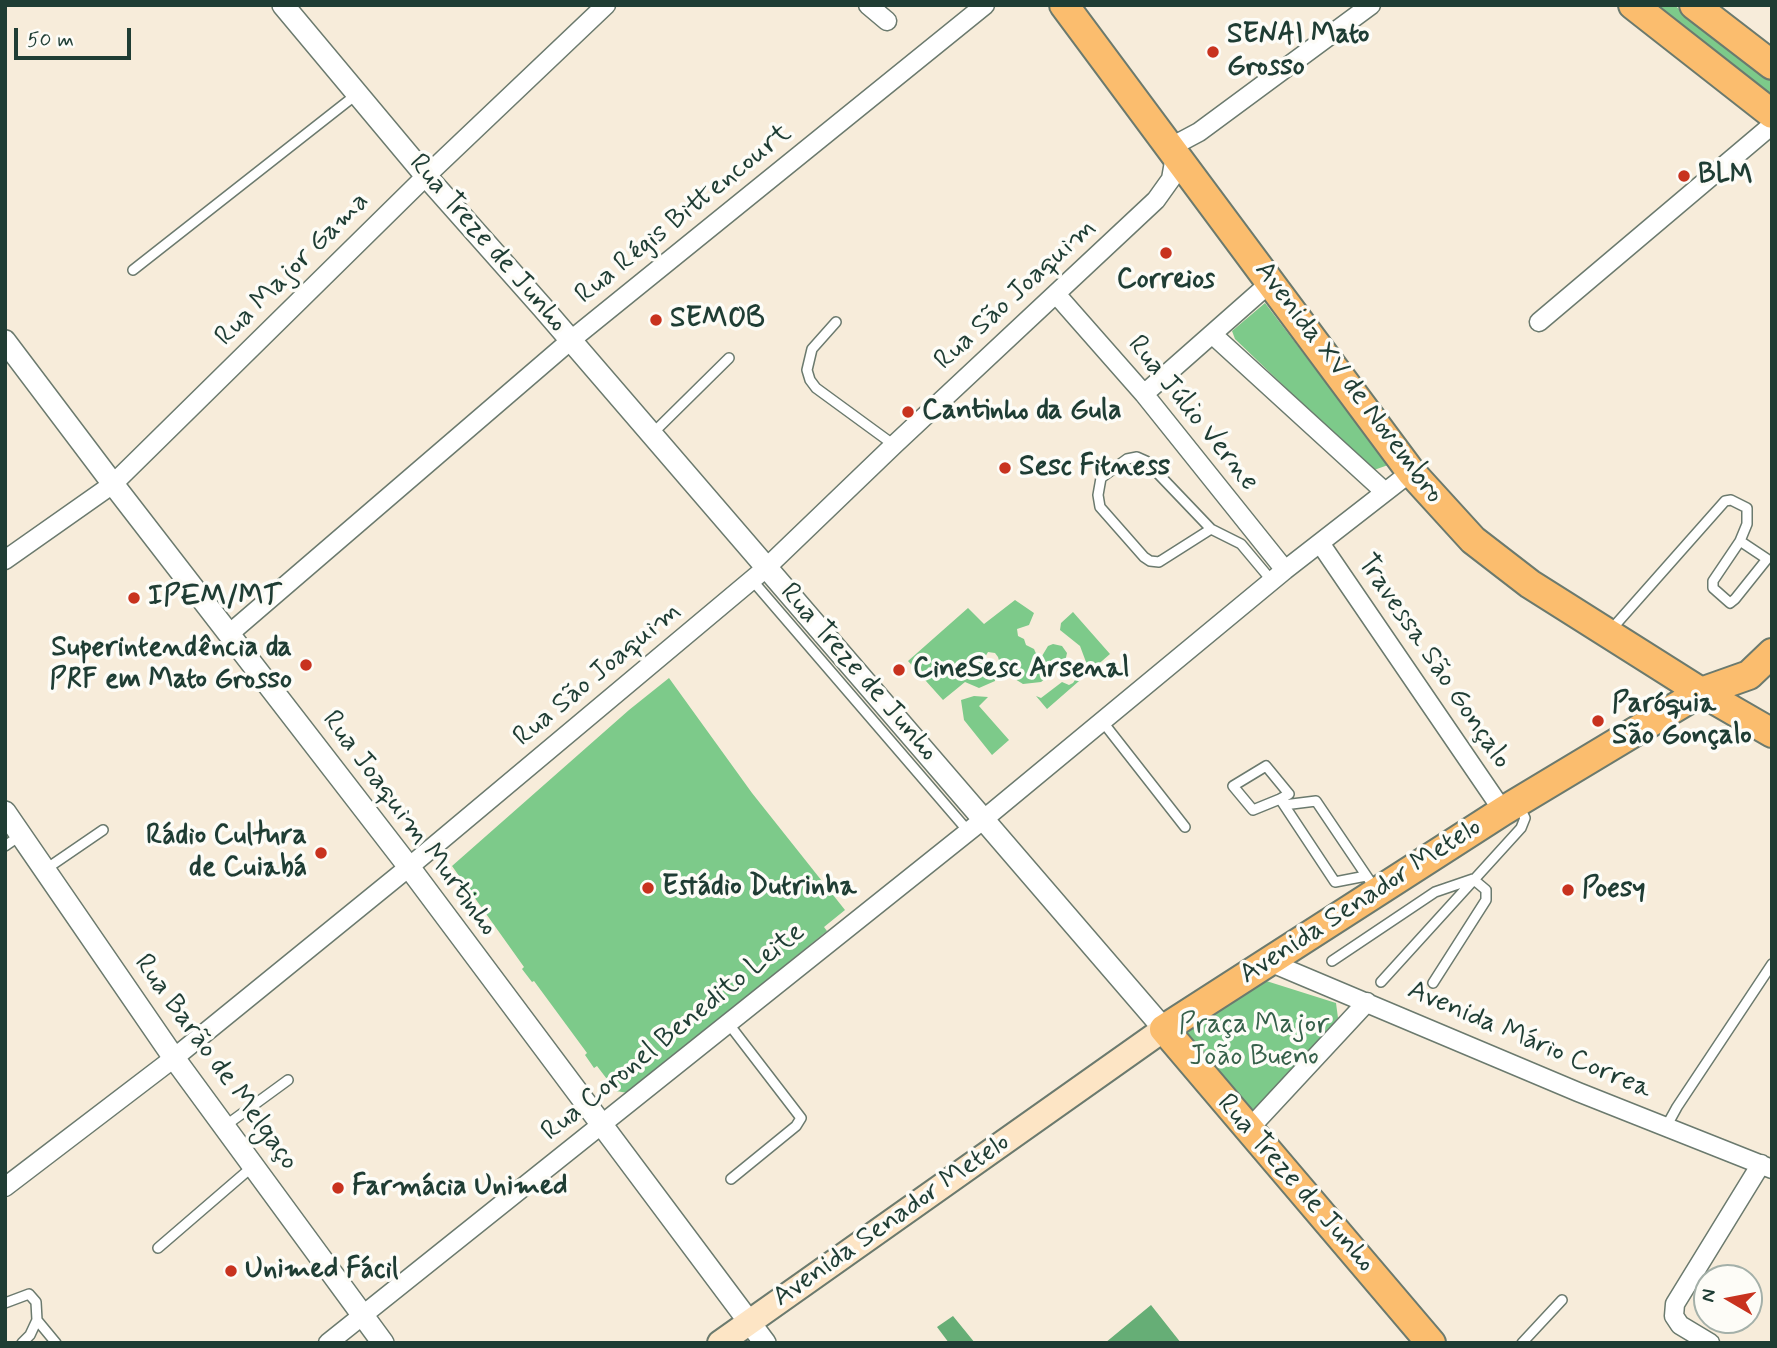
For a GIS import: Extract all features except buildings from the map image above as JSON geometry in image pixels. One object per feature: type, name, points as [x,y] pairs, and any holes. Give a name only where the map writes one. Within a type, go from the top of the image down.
[{"type":"main road","name":"Avenida XV de Novembro","points":[[1064,5],[1410,472],[1473,540],[1530,584],[1701,692],[1769,731]]},
{"type":"main road","points":[[1633,5],[1772,114]]},
{"type":"main road","points":[[1694,5],[1772,65]]},
{"type":"main road","points":[[1769,731],[1755,717],[1749,675],[1772,653]]},
{"type":"main road","name":"Avenida Senador Metelo","points":[[720,1343],[1164,1030],[1267,961],[1371,883],[1510,807],[1701,692],[1749,675]]},
{"type":"main road","name":"Rua Treze de Junho","points":[[1164,1030],[1431,1343]]},
{"type":"street","name":"Rua Treze de Junho","points":[[283,5],[426,176],[652,435],[759,574],[976,825],[1164,1030]]},
{"type":"street","name":"Rua Major Gama","points":[[5,560],[113,484],[426,176],[606,5]]},
{"type":"street","points":[[868,5],[887,21]]},
{"type":"street","name":"Rua Régis Bittencourt","points":[[229,634],[571,340],[985,5]]},
{"type":"street","points":[[1172,152],[1371,5]]},
{"type":"street","points":[[1539,322],[1772,125]]},
{"type":"street","name":"Rua São Joaquim","points":[[5,1187],[174,1058],[409,867],[759,574],[1156,201],[1171,179],[1172,152]]},
{"type":"street","points":[[1144,394],[1271,282]]},
{"type":"street","name":"Rua Júlio Verne","points":[[1056,294],[1144,394],[1278,575]]},
{"type":"street","points":[[1212,334],[1385,492]]},
{"type":"street","name":"Rua Joaquim Murtinho","points":[[5,341],[409,867],[765,1343]]},
{"type":"street","name":"Rua Coronel Benedito Leite","points":[[328,1343],[976,825],[1278,575],[1410,472]]},
{"type":"street","name":"Travessa São Gonçalo","points":[[1320,543],[1510,807]]},
{"type":"street","name":"Rua Barão de Melgaço","points":[[5,812],[13,841],[45,870],[174,1058],[383,1343]]},
{"type":"street","name":"Avenida Mário Correa","points":[[1267,961],[1578,1092],[1766,1166]]},
{"type":"street","points":[[1248,1130],[1367,1002]]},
{"type":"street","points":[[1710,1343],[1680,1325],[1674,1316],[1675,1304],[1766,1166]]},
{"type":"lane","points":[[134,270],[357,94]]},
{"type":"lane","points":[[836,322],[812,349],[807,370],[810,380],[816,388],[894,445]]},
{"type":"lane","points":[[652,435],[729,358]]},
{"type":"lane","points":[[1211,529],[1160,562],[1150,561],[1100,507],[1098,495],[1101,478],[1127,459],[1137,457],[1146,461],[1211,529],[1241,544],[1278,575]]},
{"type":"lane","points":[[1608,633],[1725,501],[1731,500],[1747,508],[1747,524],[1740,541],[1713,581],[1713,588],[1730,603],[1767,559],[1740,541]]},
{"type":"lane","points":[[1102,721],[1185,827]]},
{"type":"lane","points":[[1282,802],[1289,794],[1266,765],[1233,786],[1253,810],[1282,802],[1316,801],[1371,883]]},
{"type":"lane","points":[[1282,802],[1335,882],[1371,883]]},
{"type":"lane","points":[[1381,982],[1521,828],[1525,818],[1510,807]]},
{"type":"lane","points":[[45,870],[103,830]]},
{"type":"lane","points":[[1332,961],[1436,892],[1473,879]]},
{"type":"lane","points":[[1433,983],[1486,900],[1486,890],[1473,879]]},
{"type":"lane","points":[[1666,1127],[1772,964]]},
{"type":"lane","points":[[728,1023],[801,1118],[796,1126],[731,1179]]},
{"type":"lane","points":[[225,1126],[288,1080]]},
{"type":"lane","points":[[159,1248],[254,1166]]},
{"type":"lane","points":[[5,1303],[29,1294],[36,1302],[37,1320],[30,1335],[22,1343]]},
{"type":"lane","points":[[1522,1343],[1562,1300]]},
{"type":"lane","points":[[37,1320],[55,1343]]},
{"type":"green space","points":[[1656,5],[1674,5],[1772,81],[1772,95]]},
{"type":"green space","points":[[1265,303],[1391,464],[1374,470],[1363,462],[1235,339],[1232,331]]},
{"type":"green space","points":[[1015,600],[1034,613],[1029,625],[1017,629],[1018,636],[1034,649],[1038,658],[1048,646],[1062,646],[1067,653],[1065,662],[1041,682],[1023,684],[1002,671],[998,657],[995,653],[988,652],[985,657],[995,667],[995,681],[979,688],[965,682],[943,700],[908,661],[968,608],[984,624]]},
{"type":"green space","points":[[1073,612],[1110,654],[1047,709],[1036,696],[1041,698],[1062,682],[1069,685],[1073,683],[1075,680],[1069,675],[1069,666],[1086,662],[1080,646],[1060,630],[1061,623]]},
{"type":"green space","name":"Estádio Dutrinha","points":[[669,678],[752,793],[845,910],[824,927],[827,931],[628,1093],[616,1091],[597,1066],[594,1068],[585,1055],[587,1053],[534,981],[532,982],[522,969],[524,967],[452,866]]},
{"type":"green space","points":[[974,696],[988,697],[979,706],[1009,740],[992,755],[964,720],[961,700]]},
{"type":"green space","name":"Praça Major João Bueno","points":[[1260,979],[1336,1003],[1338,1018],[1258,1109],[1249,1112],[1186,1037],[1188,1026]]},
{"type":"green space","points":[[1151,1305],[1181,1343],[1105,1343]]},
{"type":"green space","points":[[953,1316],[975,1343],[949,1343],[937,1327]]},
{"type":"place","name":"SENAI Mato Grosso","points":[[1213,52]]},
{"type":"place","name":"BLM","points":[[1684,176]]},
{"type":"place","name":"Correios","points":[[1166,253]]},
{"type":"place","name":"SEMOB","points":[[656,320]]},
{"type":"place","name":"Cantinho da Gula","points":[[908,412]]},
{"type":"place","name":"Sesc Fitness","points":[[1005,468]]},
{"type":"place","name":"IPEM/MT","points":[[134,598]]},
{"type":"place","name":"Superintendência da PRF em Mato Grosso","points":[[306,665]]},
{"type":"place","name":"CineSesc Arsenal","points":[[899,670]]},
{"type":"place","name":"Paróquia São Gonçalo","points":[[1598,721]]},
{"type":"place","name":"Rádio Cultura de Cuiabá","points":[[321,853]]},
{"type":"place","name":"Estádio Dutrinha","points":[[648,888]]},
{"type":"place","name":"Poesy","points":[[1568,890]]},
{"type":"place","name":"Farmácia Unimed","points":[[338,1188]]},
{"type":"place","name":"Unimed Fácil","points":[[231,1271]]}]
